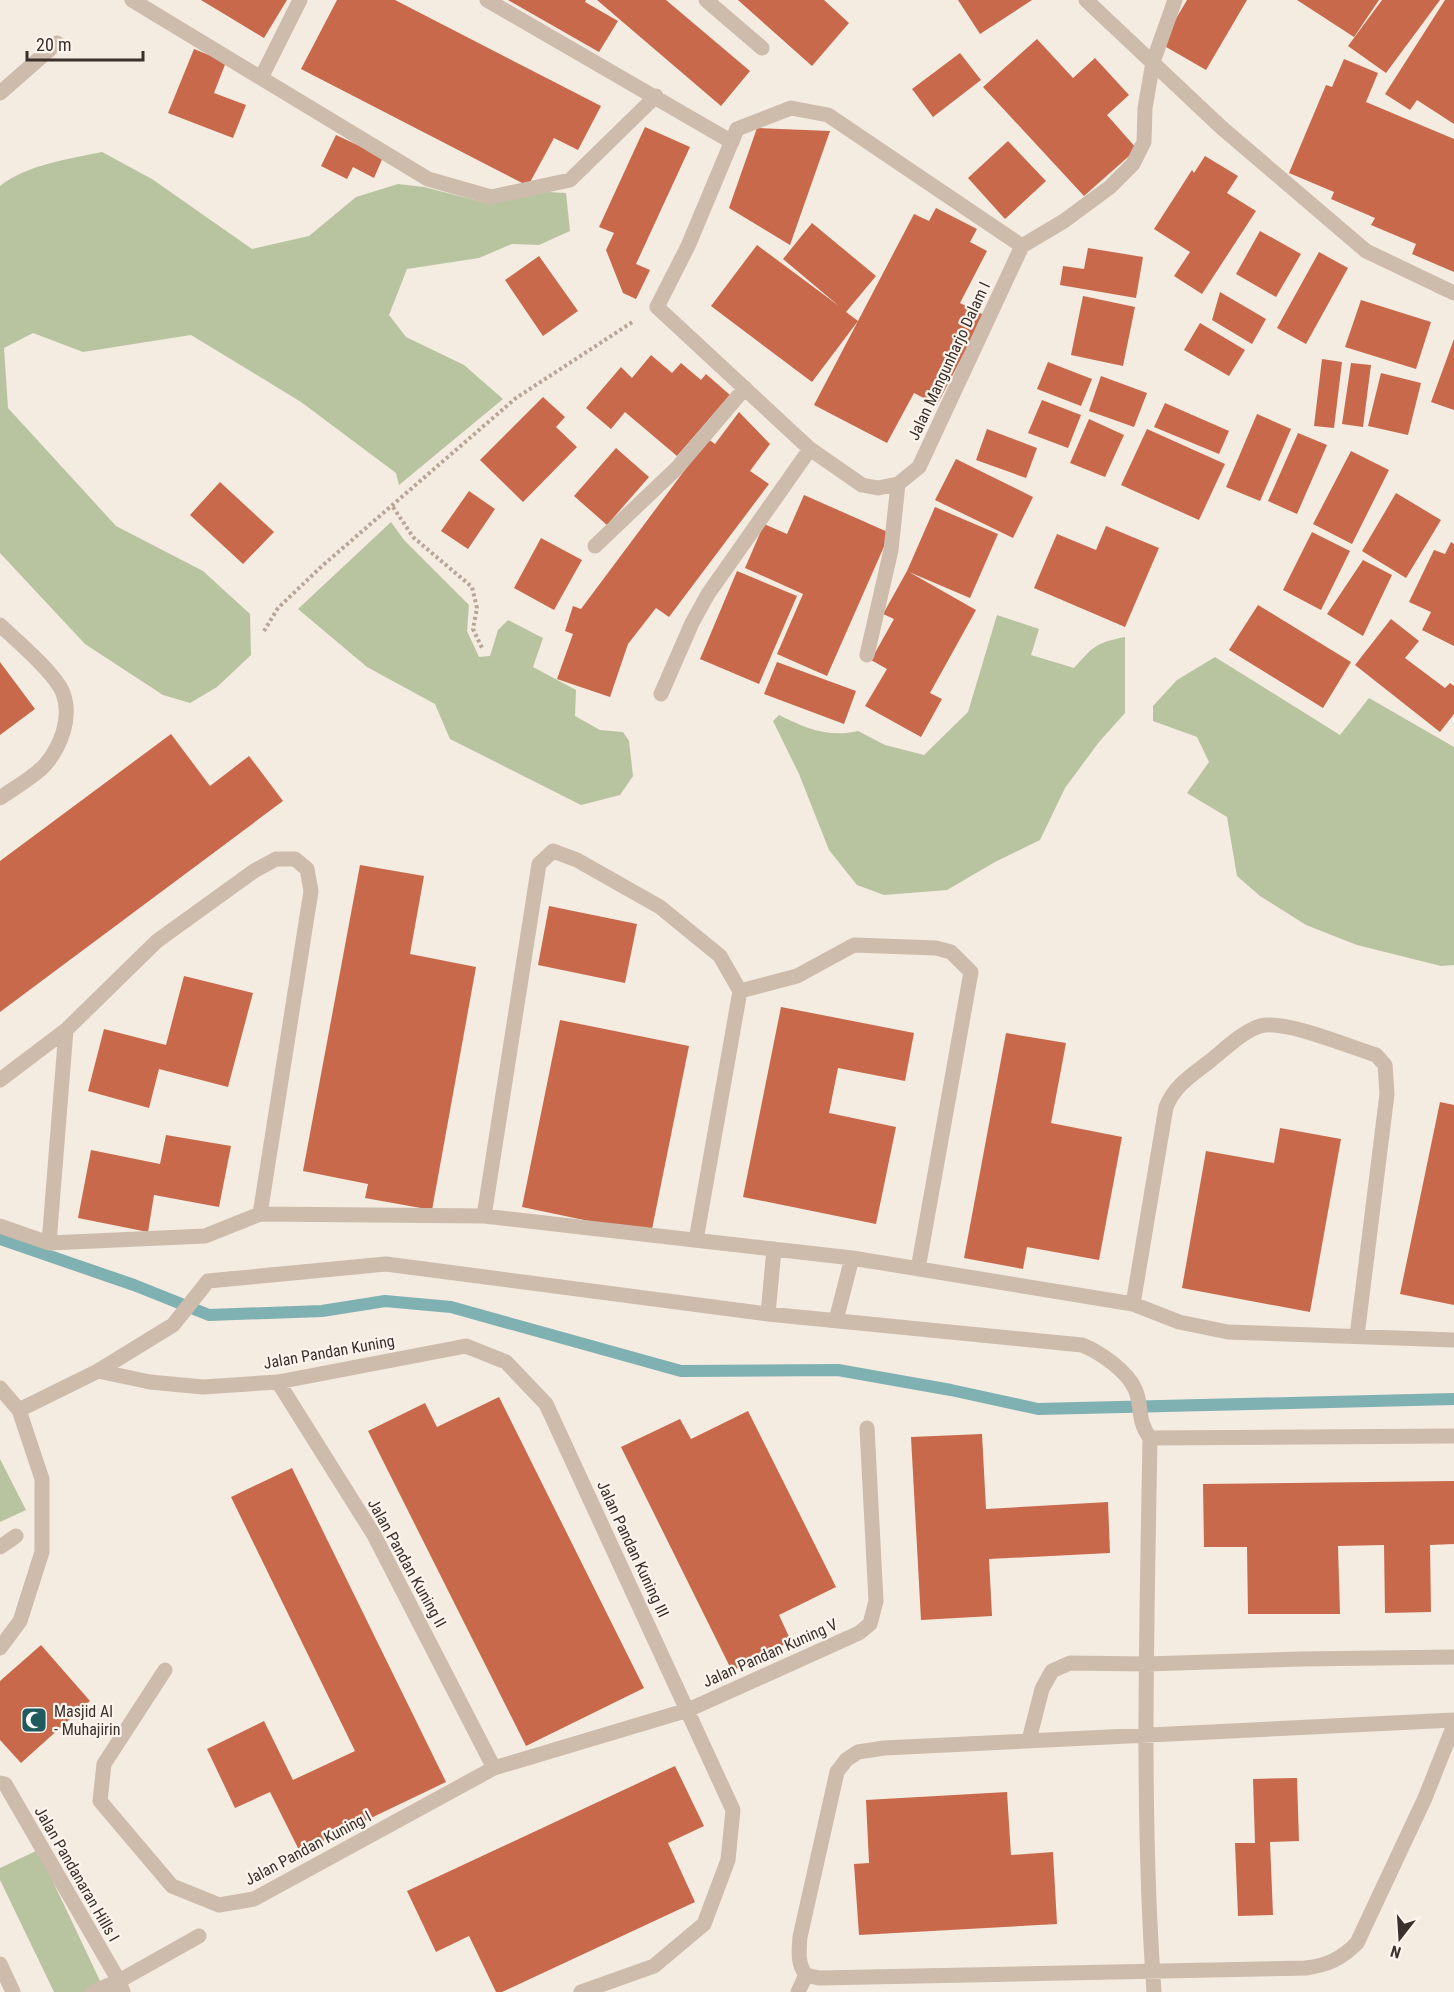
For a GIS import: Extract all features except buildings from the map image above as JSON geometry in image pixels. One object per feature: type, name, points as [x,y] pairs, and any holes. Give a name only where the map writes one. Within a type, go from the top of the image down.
[{"type":"street","points":[[132,0],[428,179],[491,197],[570,180],[656,96]]},
{"type":"street","points":[[261,78],[300,0]]},
{"type":"street","points":[[487,0],[732,142]]},
{"type":"street","points":[[706,0],[762,48]]},
{"type":"street","points":[[1086,0],[1222,128],[1366,251],[1454,293]]},
{"type":"street","points":[[867,655],[891,550],[898,484],[878,488],[862,485],[810,449],[657,307],[688,246],[737,129],[791,108],[828,115],[1022,246],[1064,221],[1110,187],[1133,164],[1144,142],[1145,108],[1153,62],[1175,0]]},
{"type":"street","points":[[0,93],[57,43]]},
{"type":"street","name":"Jalan Mangunharjo Dalam I","points":[[898,484],[919,467],[1022,246]]},
{"type":"street","points":[[595,546],[677,468],[745,388]]},
{"type":"street","points":[[661,694],[692,623],[708,594],[810,449]]},
{"type":"street","points":[[0,625],[36,660],[63,692],[66,716],[62,741],[44,766],[0,798]]},
{"type":"street","points":[[484,1216],[539,864],[553,851],[577,860],[660,907],[720,956],[740,991],[696,1240]]},
{"type":"street","points":[[0,1080],[66,1030],[157,941],[254,871],[276,859],[295,859],[307,869],[311,891],[260,1214]]},
{"type":"street","points":[[740,991],[797,976],[854,945],[936,948],[951,952],[971,972],[918,1269]]},
{"type":"street","points":[[1133,1304],[1166,1107],[1171,1094],[1181,1083],[1240,1037],[1260,1026],[1279,1025],[1376,1055],[1385,1065],[1387,1094],[1358,1336]]},
{"type":"street","points":[[50,1243],[66,1030]]},
{"type":"street","points":[[0,1226],[50,1243],[205,1236],[260,1214],[484,1216],[852,1258],[1133,1304],[1179,1322],[1228,1332],[1454,1340]]},
{"type":"street","points":[[768,1314],[774,1249]]},
{"type":"street","points":[[836,1320],[852,1258]]},
{"type":"street","points":[[19,1410],[98,1371],[173,1325],[208,1281],[386,1264],[768,1314],[1082,1345],[1099,1351],[1135,1389],[1146,1432],[1147,1889],[1154,1992]]},
{"type":"street","name":"Jalan Pandan Kuning","points":[[98,1371],[150,1382],[203,1387],[278,1382],[466,1346],[506,1362],[546,1404]]},
{"type":"street","name":"Jalan Pandan Kuning II","points":[[278,1382],[374,1535],[494,1768]]},
{"type":"street","points":[[0,1388],[19,1410],[42,1479],[42,1552],[20,1621],[0,1648]]},
{"type":"street","name":"Jalan Pandan Kuning III","points":[[546,1404],[733,1810],[728,1860],[704,1924],[654,1966],[581,1992]]},
{"type":"street","name":"Jalan Pandan Kuning V","points":[[494,1768],[688,1710],[859,1633],[870,1624],[876,1600],[867,1428]]},
{"type":"street","points":[[1146,1432],[1454,1436]]},
{"type":"street","points":[[0,1547],[16,1536]]},
{"type":"street","points":[[1029,1740],[1042,1689],[1052,1671],[1070,1663],[1146,1664],[1454,1657]]},
{"type":"street","name":"Jalan Pandan Kuning I","points":[[165,1670],[104,1764],[100,1801],[172,1886],[219,1905],[254,1899],[494,1768]]},
{"type":"street","points":[[798,1992],[806,1975],[798,1955],[800,1937],[837,1772],[846,1760],[858,1752],[884,1748],[1146,1734],[1454,1722],[1425,1798],[1357,1943],[1344,1956],[1328,1965],[1306,1968],[819,1978],[806,1975]]},
{"type":"street","name":"Jalan Pandanaran Hills I","points":[[2,1785],[121,1986]]},
{"type":"street","points":[[93,1992],[121,1986],[200,1936]]},
{"type":"street","points":[[0,1964],[13,1992]]},
{"type":"path","points":[[264,630],[278,608],[322,566],[393,507],[516,398],[657,307]]},
{"type":"path","points":[[393,507],[413,537],[472,588],[477,608],[473,629],[483,650]]},
{"type":"green space","points":[[102,152],[152,179],[252,249],[309,236],[356,197],[398,184],[424,187],[490,204],[548,192],[566,193],[570,231],[539,245],[512,244],[479,258],[407,269],[389,315],[406,337],[464,365],[503,399],[399,485],[396,473],[301,402],[191,335],[83,352],[33,333],[4,348],[8,408],[116,526],[203,571],[250,614],[251,655],[217,687],[190,703],[163,695],[85,644],[0,553],[0,186],[35,168]]},
{"type":"green space","points":[[391,522],[404,540],[469,605],[467,631],[479,657],[490,656],[498,630],[508,620],[543,638],[533,667],[576,690],[575,716],[600,730],[623,732],[629,741],[633,776],[620,795],[581,805],[450,739],[435,704],[367,667],[298,609]]},
{"type":"green space","points":[[997,615],[1039,629],[1031,655],[1074,668],[1096,646],[1125,637],[1125,713],[1099,742],[1065,788],[1040,840],[995,862],[947,890],[884,895],[857,885],[829,850],[799,774],[773,721],[779,715],[817,731],[847,733],[858,731],[885,745],[924,755],[968,712]]},
{"type":"green space","points":[[1215,657],[1340,735],[1369,698],[1454,747],[1454,965],[1441,966],[1357,945],[1306,925],[1260,896],[1237,876],[1227,817],[1187,793],[1209,762],[1197,737],[1153,721],[1153,706],[1177,680]]},
{"type":"green space","points":[[0,1459],[26,1510],[0,1522]]},
{"type":"green space","points":[[38,1850],[102,1985],[86,1992],[54,1992],[0,1880],[0,1868]]},
{"type":"waterway","points":[[0,1239],[134,1285],[209,1315],[322,1311],[385,1301],[451,1307],[681,1371],[838,1370],[951,1390],[1038,1409],[1454,1399]]},
{"type":"place","name":"Masjid Al - Muhajirin","points":[[34,1720]]}]
